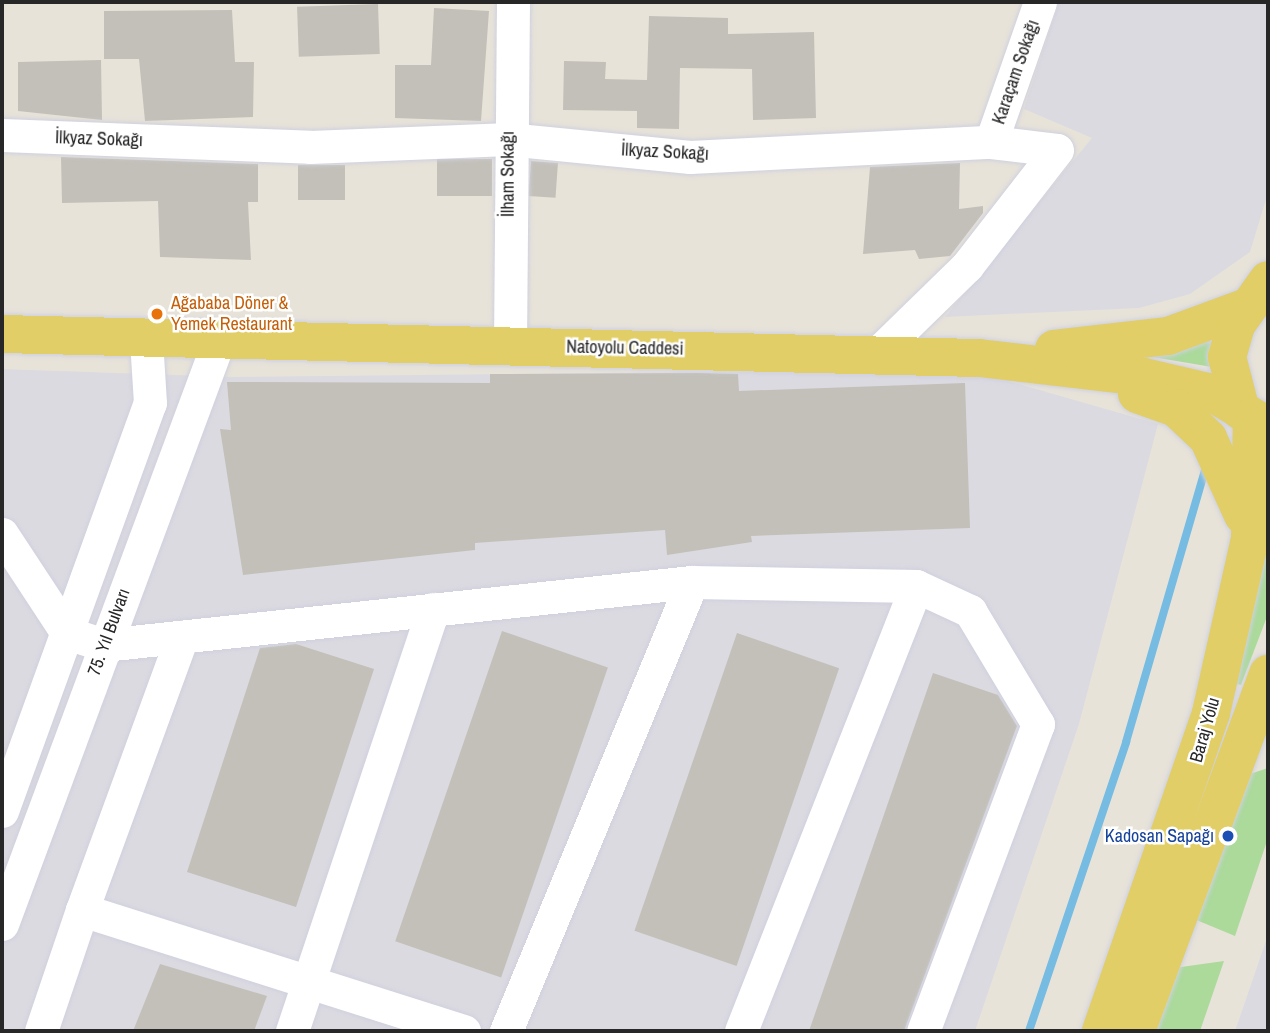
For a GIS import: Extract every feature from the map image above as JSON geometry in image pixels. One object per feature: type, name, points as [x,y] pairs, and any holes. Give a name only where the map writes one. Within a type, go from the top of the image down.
[{"type":"main road","points":[[979,358],[1168,336],[1261,289]]},
{"type":"main road","name":"Baraj Yolu","points":[[1101,1031],[1211,713],[1250,538],[1254,418],[1227,357],[1261,289]]},
{"type":"main road","name":"Natoyolu Caddesi","points":[[2,334],[146,340],[878,353],[979,358],[1143,376],[1212,394],[1254,418]]},
{"type":"main road","points":[[979,358],[1093,377],[1177,408],[1214,448],[1250,538]]},
{"type":"main road","points":[[1136,1031],[1268,674]]},
{"type":"street","name":"İlham Sokağı","points":[[510,345],[507,139],[513,2]]},
{"type":"street","name":"Karaçam Sokağı","points":[[991,142],[1040,2]]},
{"type":"street","name":"İlkyaz Sokağı","points":[[2,135],[310,147],[507,139],[690,156],[991,142],[1058,150],[967,266],[878,353]]},
{"type":"street","points":[[2,811],[150,403],[146,340]]},
{"type":"street","name":"75. Yıl Bulvarı","points":[[2,925],[15,850],[104,645],[219,340]]},
{"type":"street","points":[[2,534],[66,633],[104,645],[692,582],[916,586],[970,611],[1038,724],[923,1031]]},
{"type":"street","points":[[506,1031],[692,582]]},
{"type":"street","points":[[741,1031],[916,586]]},
{"type":"street","points":[[292,1031],[433,609]]},
{"type":"street","points":[[41,1031],[182,636]]},
{"type":"street","points":[[82,910],[464,1031]]},
{"type":"shaded area","points":[[1059,2],[1268,2],[1268,193],[1250,252],[1190,294],[1139,308],[945,317],[1092,138],[1024,109]]},
{"type":"shaded area","points":[[2,369],[232,377],[966,369],[1158,424],[1079,724],[975,1031],[2,1031]]},
{"type":"shaded area","points":[[1268,935],[1268,1031],[1235,1031],[1266,941]]},
{"type":"green space","points":[[1216,335],[1212,367],[1117,351]]},
{"type":"green space","points":[[1268,449],[1268,614],[1241,685],[1230,682]]},
{"type":"green space","points":[[1268,768],[1268,838],[1235,936],[1194,919],[1247,775]]},
{"type":"green space","points":[[1224,961],[1200,1031],[1152,1031],[1174,968]]},
{"type":"building","points":[[378,4],[380,54],[299,57],[297,7]]},
{"type":"building","points":[[434,8],[489,11],[481,121],[395,118],[395,65],[431,65]]},
{"type":"building","points":[[232,10],[235,62],[254,62],[253,117],[145,121],[139,59],[104,59],[104,11]]},
{"type":"building","points":[[649,16],[728,18],[728,34],[814,32],[816,118],[753,120],[752,69],[680,68],[679,129],[637,128],[637,111],[563,110],[564,61],[606,62],[605,79],[647,80]]},
{"type":"building","points":[[101,60],[102,120],[18,111],[18,62]]},
{"type":"building","points":[[61,157],[258,164],[258,202],[248,202],[251,260],[160,257],[158,201],[62,203]]},
{"type":"building","points":[[437,159],[492,159],[492,196],[437,196]]},
{"type":"building","points":[[531,161],[558,163],[555,198],[529,196]]},
{"type":"building","points":[[960,163],[959,209],[983,206],[983,213],[950,256],[919,259],[915,250],[863,254],[870,167]]},
{"type":"building","points":[[298,165],[345,165],[345,200],[298,200]]},
{"type":"building","points":[[490,374],[738,374],[739,391],[965,383],[970,528],[751,536],[752,542],[667,555],[665,530],[475,543],[475,550],[243,575],[220,429],[231,430],[227,382],[490,383]]},
{"type":"building","points":[[502,631],[608,667],[501,978],[395,941]]},
{"type":"building","points":[[737,633],[839,668],[737,966],[634,931]]},
{"type":"building","points":[[296,644],[374,669],[296,907],[187,872],[260,648]]},
{"type":"building","points":[[933,673],[998,695],[1017,726],[904,1031],[809,1031]]},
{"type":"building","points":[[160,964],[267,996],[254,1031],[133,1031]]},
{"type":"waterway","points":[[1029,1031],[1126,742],[1206,466]]},
{"type":"place","name":"Ağababa Döner & Yemek Restaurant","points":[[157,314]]},
{"type":"place","name":"Kadosan Sapağı","points":[[1228,836]]}]
